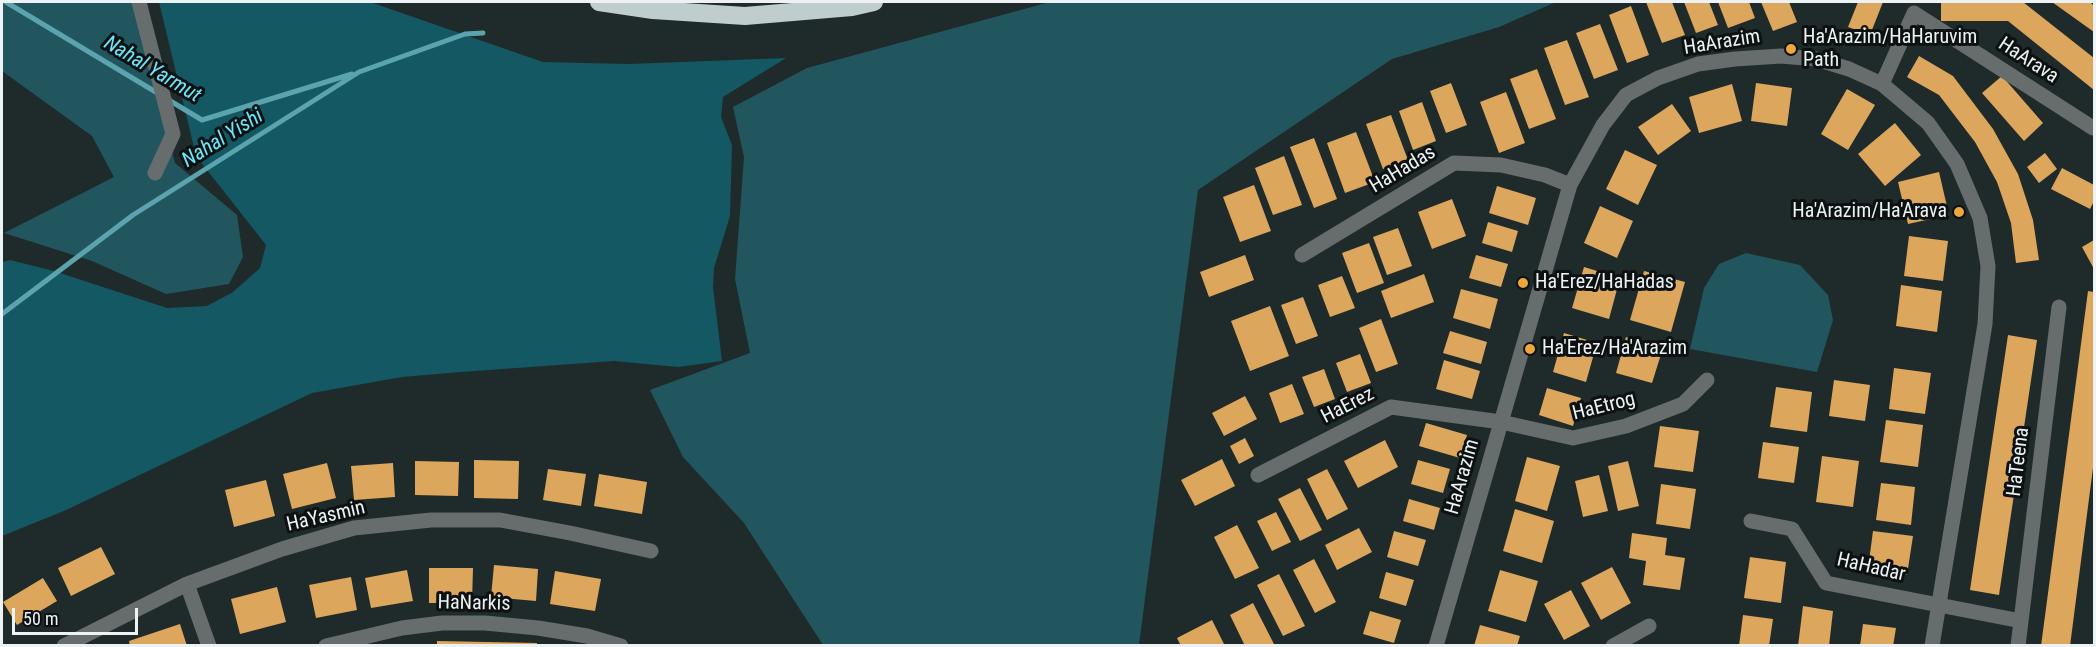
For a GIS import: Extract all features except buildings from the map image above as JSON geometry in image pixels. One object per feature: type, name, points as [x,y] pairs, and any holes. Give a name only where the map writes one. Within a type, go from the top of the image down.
[{"type":"highway","points":[[599,2],[653,10],[745,16],[852,7],[874,2]]},
{"type":"street","points":[[139,2],[173,134],[155,173]]},
{"type":"street","name":"HaArava","points":[[1882,84],[1916,7],[2093,128]]},
{"type":"street","name":"HaArazim","points":[[1436,645],[1570,185],[1603,125],[1626,95],[1658,78],[1698,64],[1780,56],[1816,59],[1849,69],[1882,84],[1928,123],[1957,164],[1980,218],[1988,266],[1985,324],[1932,645]]},
{"type":"street","name":"HaHadas","points":[[1302,255],[1454,163],[1501,165],[1545,175],[1570,185]]},
{"type":"street","name":"HaTeena","points":[[2018,645],[2059,307]]},
{"type":"street","name":"HaEtrog","points":[[1501,422],[1573,438],[1626,426],[1683,404],[1707,380]]},
{"type":"street","name":"HaErez","points":[[1258,475],[1391,407],[1501,422]]},
{"type":"street","name":"HaYasmin","points":[[64,645],[187,584],[282,549],[354,528],[431,520],[500,520],[651,552]]},
{"type":"street","name":"HaHadar","points":[[1751,521],[1792,529],[1826,583],[1938,604]]},
{"type":"street","points":[[187,584],[209,645]]},
{"type":"street","points":[[1938,604],[2021,621]]},
{"type":"street","name":"HaNarkis","points":[[326,645],[391,630],[442,623],[485,623],[538,628],[587,636],[621,645]]},
{"type":"street","points":[[1613,645],[1649,626]]},
{"type":"shaded area","points":[[2,2],[133,2],[175,163],[237,215],[243,257],[229,284],[166,294],[92,261],[4,233],[114,177],[92,136],[2,71]]},
{"type":"shaded area","points":[[159,2],[370,2],[543,62],[629,64],[786,58],[723,97],[721,117],[732,145],[730,216],[714,268],[713,287],[722,361],[678,367],[614,361],[461,372],[402,377],[312,393],[64,511],[2,536],[2,262],[10,260],[54,271],[167,308],[207,306],[233,292],[260,268],[266,245],[196,156]]},
{"type":"shaded area","points":[[1050,2],[1556,2],[1499,27],[1392,59],[1198,190],[1139,645],[823,645],[744,523],[683,457],[650,390],[750,353],[735,279],[744,157],[733,107],[807,68]]},
{"type":"shaded area","points":[[1746,253],[1800,265],[1828,295],[1833,320],[1817,372],[1690,349],[1704,288],[1719,264]]},
{"type":"waterway","name":"Nahal Yarmut","points":[[6,2],[159,94]]},
{"type":"waterway","name":"Nahal Yishi","points":[[2,314],[133,215],[359,72],[465,34],[483,33]]},
{"type":"waterway","name":"Nahal Yarmut","points":[[167,99],[202,120],[352,74]]},
{"type":"place","name":"Ha'Arazim/HaHaruvim Path","points":[[1791,49]]},
{"type":"place","name":"Ha'Arazim/Ha'Arava","points":[[1959,212]]},
{"type":"place","name":"Ha'Erez/HaHadas","points":[[1523,283]]},
{"type":"place","name":"Ha'Erez/Ha'Arazim","points":[[1530,349]]}]
